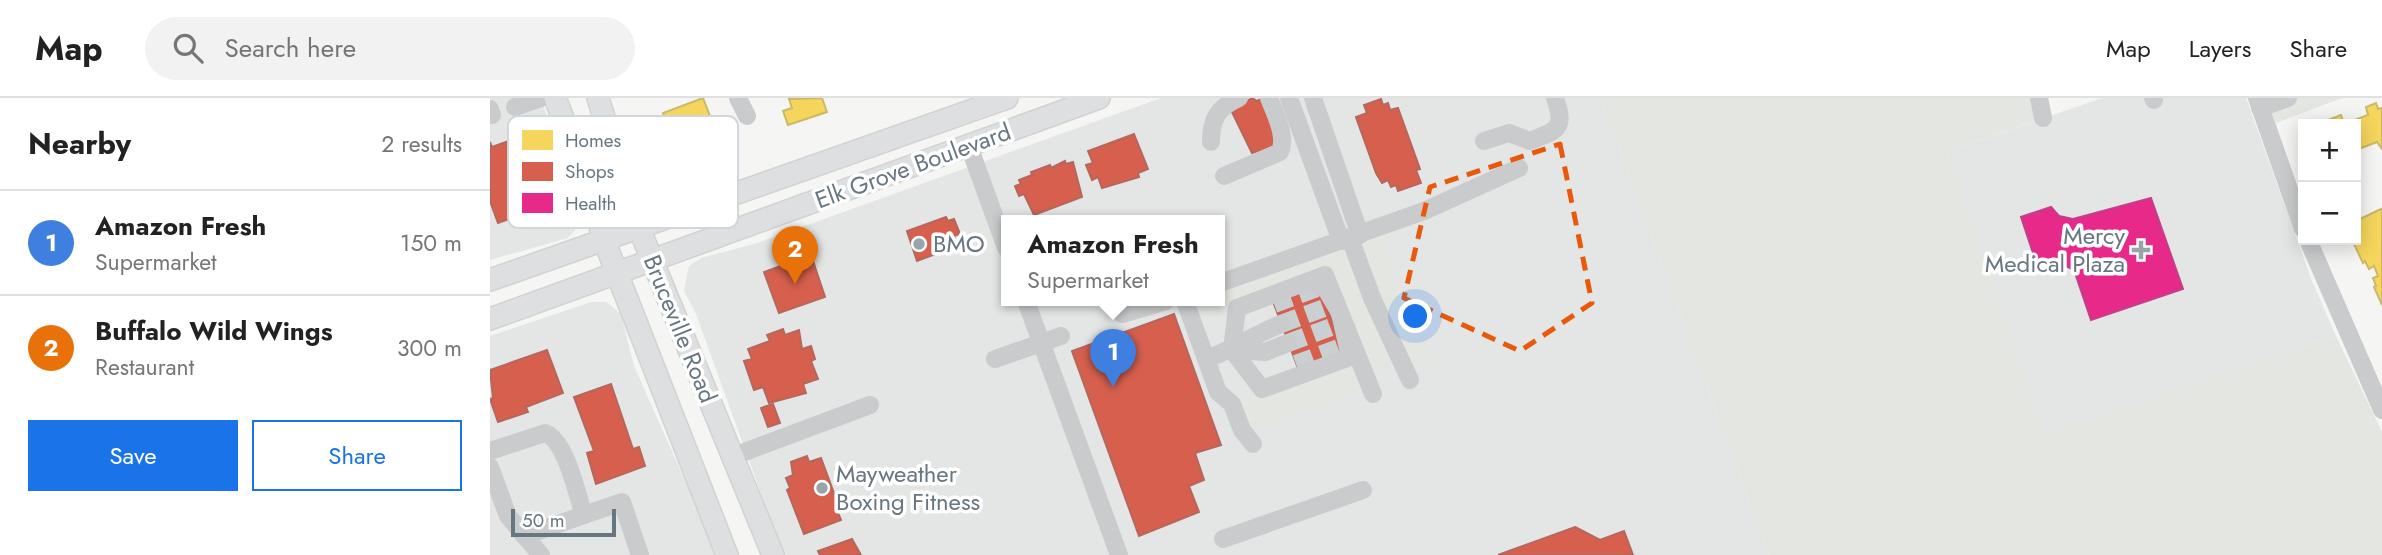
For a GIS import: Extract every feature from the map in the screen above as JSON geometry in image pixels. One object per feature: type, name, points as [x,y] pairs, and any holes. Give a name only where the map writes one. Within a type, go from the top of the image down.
[{"type":"main road","name":"Bruceville Road","points":[[555,98],[562,116]]},
{"type":"main road","name":"Bruceville Road","points":[[598,98],[604,116]]},
{"type":"main road","name":"Elk Grove Boulevard","points":[[738,193],[1007,98]]},
{"type":"main road","name":"Elk Grove Boulevard","points":[[490,319],[1099,98]]},
{"type":"main road","name":"Bruceville Road","points":[[600,228],[727,555]]},
{"type":"main road","name":"Bruceville Road","points":[[639,228],[773,555]]},
{"type":"main road","name":"Elk Grove Boulevard","points":[[490,280],[639,228]]},
{"type":"street","points":[[515,107],[541,98]]},
{"type":"street","points":[[738,98],[747,116]]},
{"type":"street","points":[[1211,142],[1211,125],[1218,111],[1239,98]]},
{"type":"street","points":[[1224,176],[1280,152],[1284,144],[1269,98]]},
{"type":"street","points":[[1289,98],[1351,238]]},
{"type":"street","points":[[1313,98],[1351,238],[1372,298],[1410,380]]},
{"type":"street","points":[[1485,141],[1509,133],[1530,141],[1556,131],[1560,113],[1555,98]]},
{"type":"street","points":[[2039,98],[2043,118]]},
{"type":"street","points":[[2288,98],[2258,103],[2298,215]]},
{"type":"street","points":[[969,145],[1001,234]]},
{"type":"street","points":[[1225,282],[1424,211],[1519,168]]},
{"type":"street","points":[[2310,245],[2382,410]]},
{"type":"street","points":[[1320,287],[1324,286],[1334,315],[1350,357],[1262,389],[1232,350],[1237,308],[1325,275],[1334,315],[1342,347]]},
{"type":"street","points":[[1232,350],[1252,312],[1274,304]]},
{"type":"street","points":[[1028,306],[1119,555]]},
{"type":"street","points":[[1122,313],[1148,306]]},
{"type":"street","points":[[1187,306],[1219,392],[1232,404],[1242,430],[1253,444]]},
{"type":"street","points":[[1334,315],[1373,394]]},
{"type":"street","points":[[1206,359],[1232,350],[1257,333],[1281,324]]},
{"type":"street","points":[[995,359],[1061,335]]},
{"type":"street","points":[[1232,350],[1265,352],[1288,343]]},
{"type":"street","points":[[1232,350],[1262,377],[1296,364]]},
{"type":"street","points":[[731,457],[870,405]]},
{"type":"street","points":[[490,451],[538,434],[552,435],[561,449],[584,515]]},
{"type":"street","points":[[490,467],[508,516],[541,555]]},
{"type":"street","points":[[1223,539],[1363,490]]},
{"type":"street","points":[[524,536],[622,502],[640,555]]},
{"type":"highlighted area","points":[[1560,144],[1592,303],[1520,351],[1404,298],[1430,187]]},
{"type":"shaded area","points":[[490,98],[541,98],[547,116],[508,116],[508,228],[577,228],[568,238],[490,260]]},
{"type":"shaded area","points":[[1161,98],[1601,98],[1769,555],[783,555],[696,314],[684,291],[689,266],[701,258],[754,244]]},
{"type":"shaded area","points":[[1601,98],[2039,98],[2043,118],[1947,151],[2044,435],[2336,336],[2382,432],[2382,555],[1769,555]]},
{"type":"shaded area","name":"Mercy Medical Plaza","points":[[2102,98],[2246,98],[2298,245],[2336,336],[2044,436],[1947,151]]},
{"type":"shaded area","points":[[2267,98],[2342,98],[2276,123]]},
{"type":"shaded area","points":[[1391,232],[1394,241],[1383,245],[1424,358],[1435,355],[1437,362],[1420,368],[1410,362],[1362,252],[1365,243]]},
{"type":"shaded area","points":[[1337,253],[1344,256],[1387,355],[1383,372],[1374,372],[1339,280],[1329,272],[1204,318],[1203,306],[1225,306],[1225,292]]},
{"type":"shaded area","points":[[591,302],[606,302],[621,314],[634,366],[718,555],[490,555],[490,336]]},
{"type":"shaded area","points":[[1343,364],[1353,369],[1358,383],[1355,392],[1258,427],[1251,427],[1243,407],[1245,401]]},
{"type":"building: Homes","points":[[703,98],[710,116],[664,116],[663,113]]},
{"type":"building: Homes","points":[[822,98],[827,112],[788,125],[783,111],[792,108],[789,99]]},
{"type":"building: Homes","points":[[2376,103],[2378,109],[2382,108],[2382,149],[2377,142],[2361,148],[2361,119],[2357,119],[2368,115],[2366,107]]},
{"type":"building: Homes","points":[[2381,209],[2382,305],[2374,287],[2373,278],[2378,276],[2374,266],[2369,269],[2365,261],[2363,263],[2354,245],[2361,245],[2361,219]]},
{"type":"building: Shops","points":[[1253,98],[1256,101],[1265,98],[1280,142],[1260,154],[1259,151],[1252,153],[1230,108]]},
{"type":"building: Shops","points":[[1381,99],[1383,105],[1388,103],[1390,110],[1398,108],[1420,169],[1416,170],[1421,183],[1398,191],[1396,185],[1391,187],[1388,180],[1382,183],[1376,173],[1356,117],[1367,113],[1364,105]]},
{"type":"building: Shops","points":[[1134,134],[1148,169],[1138,173],[1139,177],[1102,188],[1098,177],[1092,180],[1086,165],[1093,163],[1088,151]]},
{"type":"building: Shops","points":[[508,141],[508,219],[498,223],[490,201],[490,142],[492,147]]},
{"type":"building: Shops","points":[[1065,161],[1066,164],[1073,162],[1082,197],[1034,215],[1024,194],[1019,196],[1015,186],[1021,184],[1019,180],[1032,175],[1031,172],[1050,165],[1051,168]]},
{"type":"building: Shops","points":[[946,217],[948,221],[954,219],[960,234],[954,236],[957,246],[917,261],[907,231]]},
{"type":"building: Shops","points":[[811,255],[825,297],[779,313],[764,272]]},
{"type":"building: Shops","points":[[1317,279],[1344,355],[1299,371],[1271,296]]},
{"type":"building: Shops","points":[[1174,314],[1221,445],[1195,453],[1204,480],[1189,486],[1199,512],[1139,536],[1072,351]]},
{"type":"building: Shops","points":[[783,329],[785,335],[799,330],[802,349],[811,346],[815,359],[811,361],[818,379],[803,384],[806,393],[769,403],[763,387],[754,390],[744,361],[752,359],[748,349],[770,341],[767,335]]},
{"type":"building: Shops","points":[[547,350],[563,393],[526,407],[528,412],[498,422],[490,399],[493,398],[490,370]]},
{"type":"building: Shops","points":[[611,384],[633,449],[639,447],[645,466],[596,484],[587,453],[594,451],[574,397]]},
{"type":"building: Shops","points":[[773,404],[780,423],[768,427],[761,408]]},
{"type":"building: Shops","points":[[807,456],[809,462],[821,458],[841,520],[804,534],[787,490],[790,488],[786,478],[793,475],[791,462]]},
{"type":"building: Shops","points":[[1575,527],[1600,540],[1624,531],[1633,555],[1498,555]]},
{"type":"building: Shops","points":[[852,539],[861,555],[820,555],[818,551]]},
{"type":"building: Health","points":[[2151,198],[2183,289],[2091,320],[2074,270],[2064,265],[2061,257],[2037,265],[2021,217],[2051,207],[2059,216],[2073,219]]},
{"type":"tunnel","points":[[1274,304],[1320,287]]},
{"type":"tunnel","points":[[1281,324],[1327,307]]},
{"type":"tunnel","points":[[1288,343],[1334,326]]},
{"type":"tunnel","points":[[1296,364],[1341,347]]},
{"type":"place","name":"BMO","points":[[919,244]]},
{"type":"place","name":"Mercy Medical Plaza","points":[[2141,250]]},
{"type":"place","name":"Buffalo Wild Wings","points":[[795,284]]},
{"type":"place","name":"Amazon Fresh","points":[[1113,387]]},
{"type":"place","name":"Mayweather Boxing Fitness","points":[[822,488]]}]
